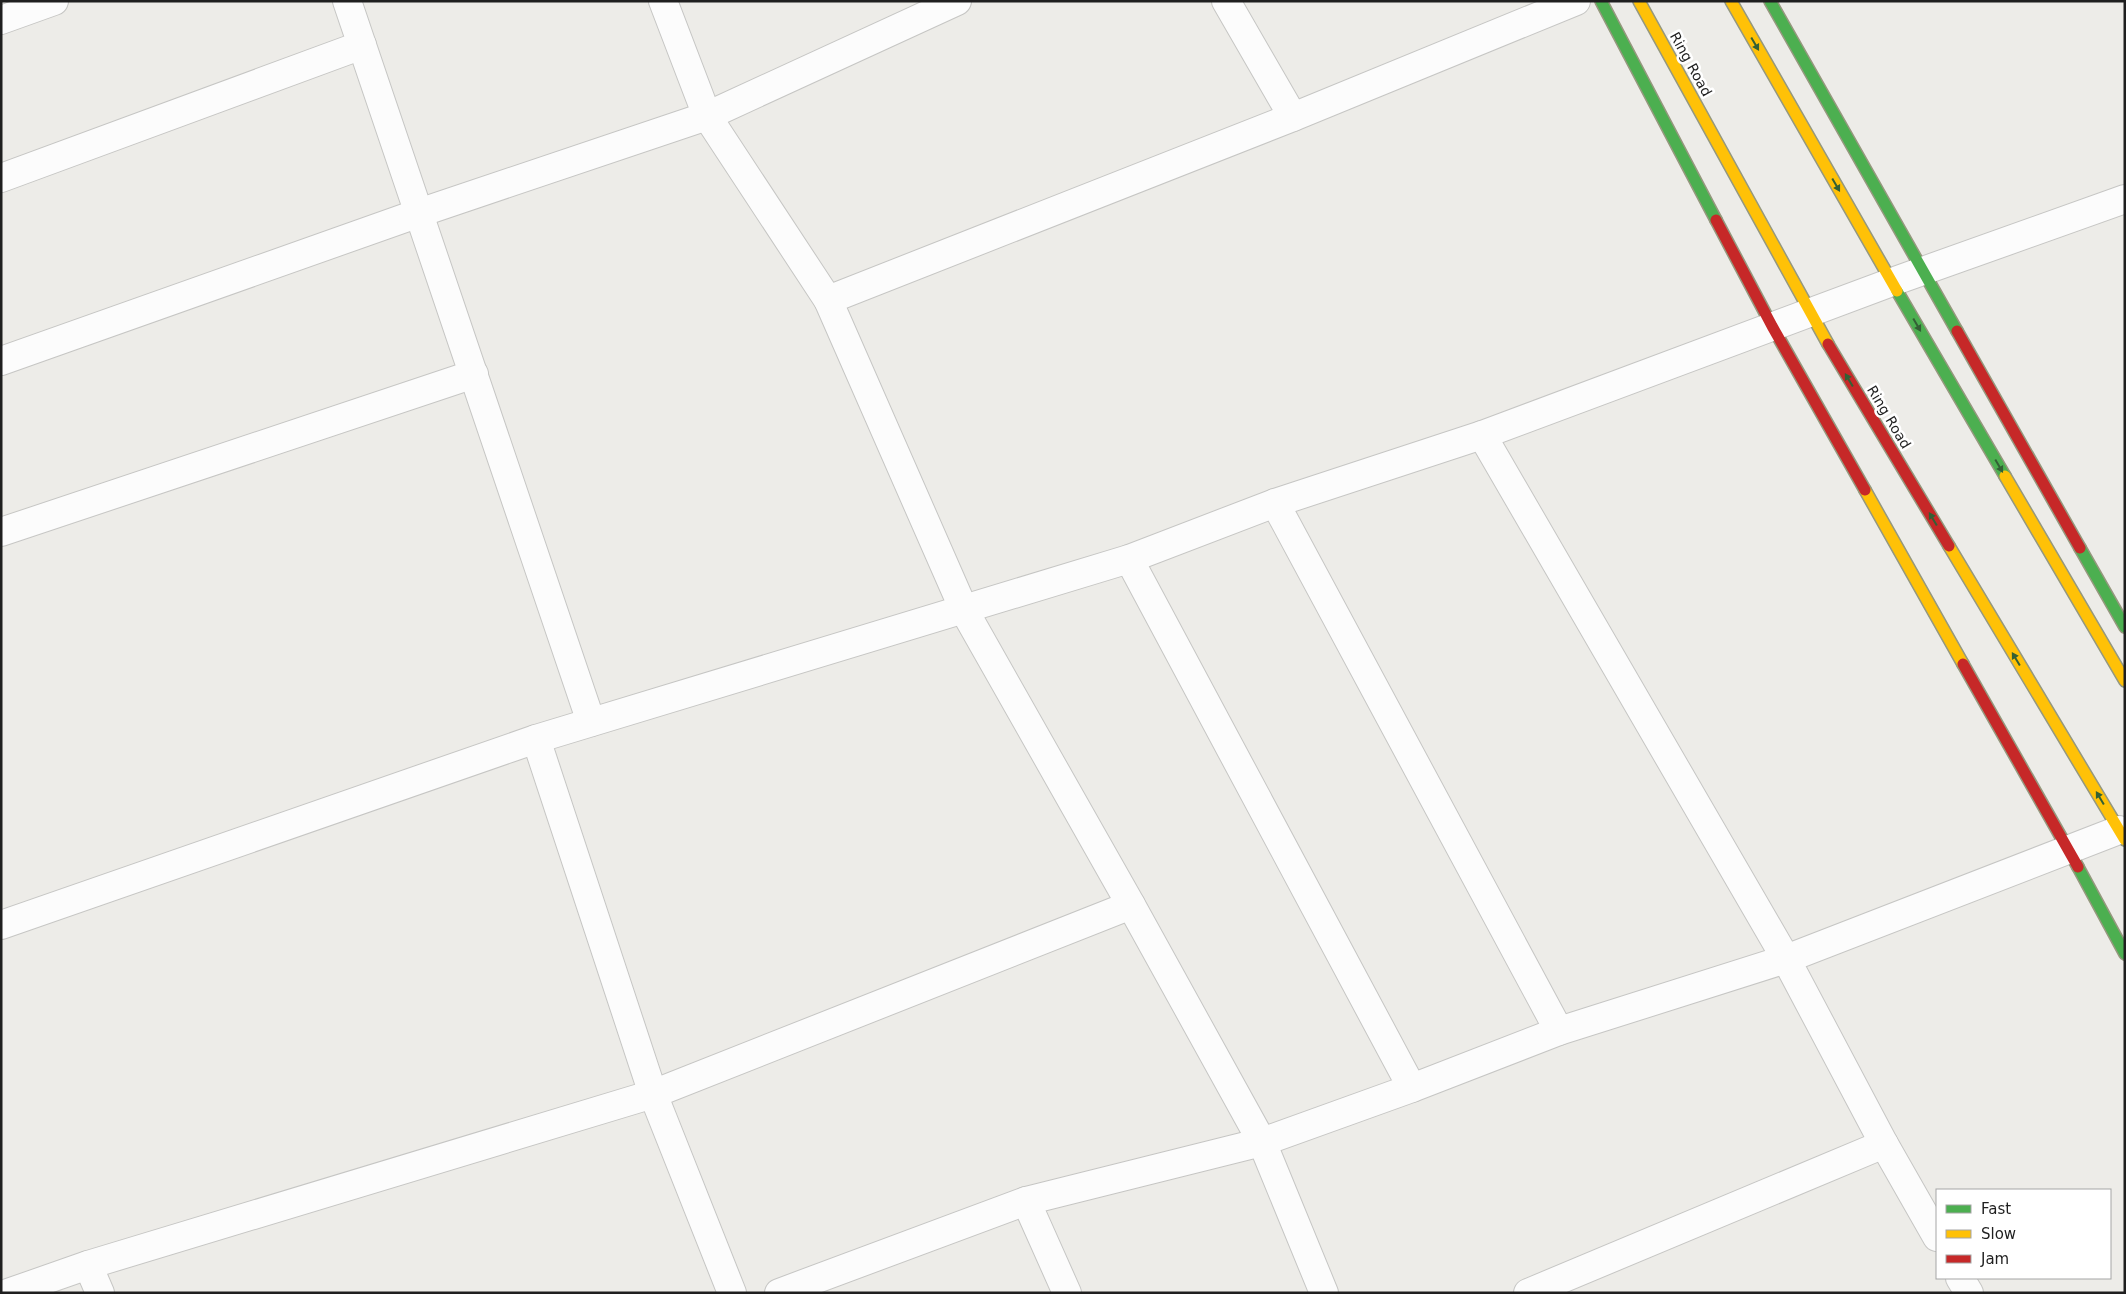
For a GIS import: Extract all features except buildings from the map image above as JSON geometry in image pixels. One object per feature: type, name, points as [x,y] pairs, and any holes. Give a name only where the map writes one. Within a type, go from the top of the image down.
[{"type":"main road","points":[[1601,1],[1772,326],[2125,954]]},
{"type":"main road","name":"Ring Road","points":[[1640,1],[1809,312],[2122,835]]},
{"type":"main road","points":[[1731,1],[1892,282],[2125,681]]},
{"type":"main road","points":[[1770,1],[2125,627]]},
{"type":"street","points":[[1,20],[54,1]]},
{"type":"street","points":[[347,1],[591,722]]},
{"type":"street","points":[[663,1],[707,116],[828,300],[964,610],[1131,905],[1262,1142],[1324,1293]]},
{"type":"street","points":[[1,361],[419,213],[707,116],[957,1]]},
{"type":"street","points":[[1226,1],[1292,117]]},
{"type":"street","points":[[828,300],[1292,117],[1576,1]]},
{"type":"street","points":[[1,178],[362,45]]},
{"type":"street","points":[[1,925],[536,739],[1129,559],[1276,503],[1482,435],[1809,312],[2125,199]]},
{"type":"street","points":[[1,532],[474,374]]},
{"type":"street","points":[[1482,435],[1786,959],[1884,1144],[1936,1236]]},
{"type":"street","points":[[1276,503],[1558,1031]]},
{"type":"street","points":[[1129,559],[1412,1088]]},
{"type":"street","points":[[536,739],[654,1094],[732,1293]]},
{"type":"street","points":[[779,1293],[1026,1201],[1262,1142],[1412,1088],[1558,1031],[1786,959],[2068,850],[2122,835]]},
{"type":"street","points":[[8,1293],[88,1265],[654,1094],[1131,905]]},
{"type":"street","points":[[1528,1293],[1884,1144]]},
{"type":"street","points":[[1026,1201],[1067,1293]]},
{"type":"street","points":[[88,1265],[100,1293]]},
{"type":"street","points":[[1961,1279],[1969,1293]]},
{"type":"traffic: fast","points":[[1601,1],[1716,220]]},
{"type":"traffic: fast","points":[[1770,1],[1957,331]]},
{"type":"traffic: fast","points":[[1897,291],[2005,476]]},
{"type":"traffic: fast","points":[[2080,548],[2125,627]]},
{"type":"traffic: fast","points":[[2078,867],[2125,954]]},
{"type":"traffic: slow","points":[[1639,1],[1828,344]]},
{"type":"traffic: slow","points":[[1731,1],[1897,291]]},
{"type":"traffic: slow","points":[[2005,476],[2125,681]]},
{"type":"traffic: slow","points":[[1865,490],[1963,664]]},
{"type":"traffic: slow","points":[[1949,546],[2125,840]]},
{"type":"traffic: jam","points":[[1716,220],[1772,326],[1865,490]]},
{"type":"traffic: jam","points":[[1957,331],[2080,548]]},
{"type":"traffic: jam","points":[[1828,344],[1949,546]]},
{"type":"traffic: jam","points":[[1963,664],[2078,867]]}]
